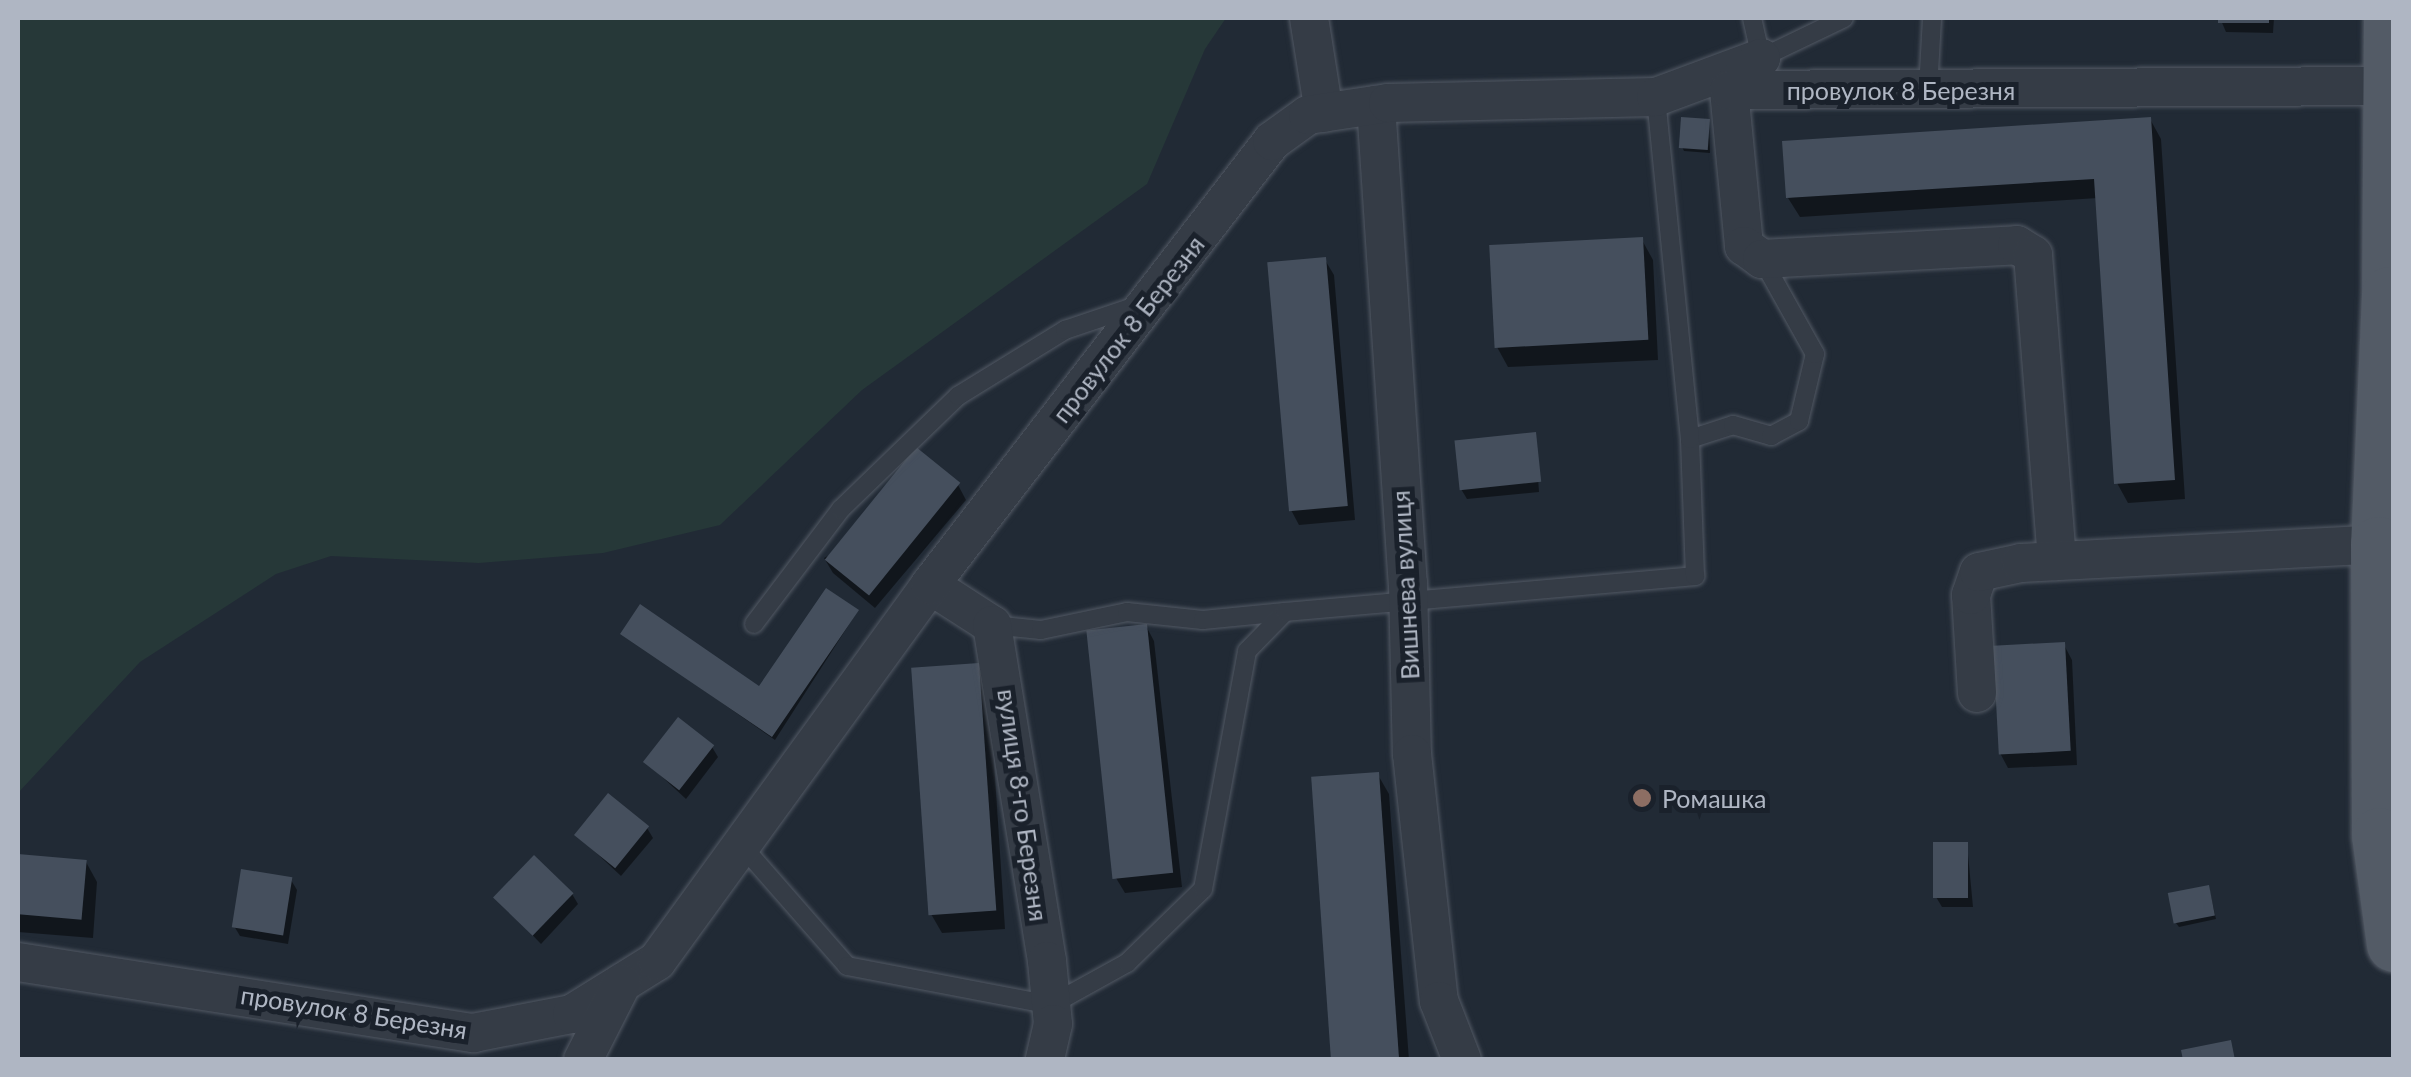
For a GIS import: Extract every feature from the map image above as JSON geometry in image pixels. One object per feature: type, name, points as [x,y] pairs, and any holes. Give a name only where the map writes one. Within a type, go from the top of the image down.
[{"type":"main road","points":[[2391,18],[2378,544],[2378,835],[2394,944]]},
{"type":"street","points":[[1308,18],[1324,112]]},
{"type":"street","name":"провулок 8 Березня","points":[[1728,90],[1761,58]]},
{"type":"street","name":"провулок 8 Березня","points":[[18,962],[476,1046],[572,1014],[657,960],[930,585],[1272,141],[1308,115],[1376,105],[1656,97],[1761,58]]},
{"type":"street","name":"провулок 8 Березня","points":[[1728,90],[2390,86]]},
{"type":"street","points":[[1728,90],[1744,246],[1762,258],[2017,245],[2033,256],[2057,561]]},
{"type":"street","name":"Вишнева вулиця","points":[[1376,105],[1408,599],[1412,754],[1439,1001],[1462,1060]]},
{"type":"street","points":[[1977,693],[1971,596],[1979,572],[2057,561],[2378,544]]},
{"type":"street","points":[[930,585],[992,625]]},
{"type":"street","name":"вулиця 8-го Березня","points":[[992,625],[1051,1005],[1045,1060]]},
{"type":"street","points":[[583,1060],[622,983]]},
{"type":"lane","points":[[1752,18],[1761,58],[1844,18]]},
{"type":"lane","points":[[1928,91],[1932,18]]},
{"type":"lane","points":[[992,625],[1041,630],[1128,612],[1203,620],[1695,576],[1690,439],[1656,97]]},
{"type":"lane","points":[[1690,439],[1733,425],[1771,436],[1799,421],[1815,354],[1762,258]]},
{"type":"lane","points":[[754,624],[840,509],[958,396],[1065,330],[1151,301]]},
{"type":"lane","points":[[743,846],[847,966],[1051,1005],[1127,963],[1203,889],[1248,652],[1285,612]]},
{"type":"shaded area","points":[[18,18],[1226,18],[1205,49],[1147,184],[862,390],[720,525],[603,553],[479,563],[331,556],[276,574],[140,662],[18,793]]},
{"type":"building","points":[[2218,18],[2269,18],[2269,23],[2218,23]]},
{"type":"building","points":[[1681,117],[1710,119],[1708,150],[1679,148]]},
{"type":"building","points":[[2151,117],[2175,480],[2114,484],[2094,179],[1786,198],[1782,141]]},
{"type":"building","points":[[1643,237],[1648,340],[1495,348],[1489,245]]},
{"type":"building","points":[[1326,257],[1348,506],[1289,511],[1267,262]]},
{"type":"building","points":[[1536,432],[1541,482],[1460,490],[1454,441]]},
{"type":"building","points":[[916,447],[960,483],[869,596],[825,560]]},
{"type":"building","points":[[826,588],[859,610],[772,737],[620,634],[640,604],[759,686]]},
{"type":"building","points":[[1147,624],[1173,873],[1112,879],[1086,630]]},
{"type":"building","points":[[2065,642],[2071,751],[1999,755],[1993,646]]},
{"type":"building","points":[[979,663],[996,910],[928,915],[911,668]]},
{"type":"building","points":[[678,717],[714,745],[679,790],[643,762]]},
{"type":"building","points":[[1379,772],[1399,1060],[1331,1060],[1311,777]]},
{"type":"building","points":[[608,793],[649,826],[615,868],[574,835]]},
{"type":"building","points":[[1933,842],[1968,842],[1968,898],[1933,898]]},
{"type":"building","points":[[18,854],[87,860],[82,920],[18,914]]},
{"type":"building","points":[[534,855],[574,893],[533,936],[493,897]]},
{"type":"building","points":[[241,869],[292,877],[283,935],[232,927]]},
{"type":"building","points":[[2209,885],[2215,915],[2174,923],[2168,893]]},
{"type":"building","points":[[2231,1040],[2235,1060],[2183,1060],[2181,1050]]},
{"type":"place","name":"Ромашка","points":[[1642,798]]}]
